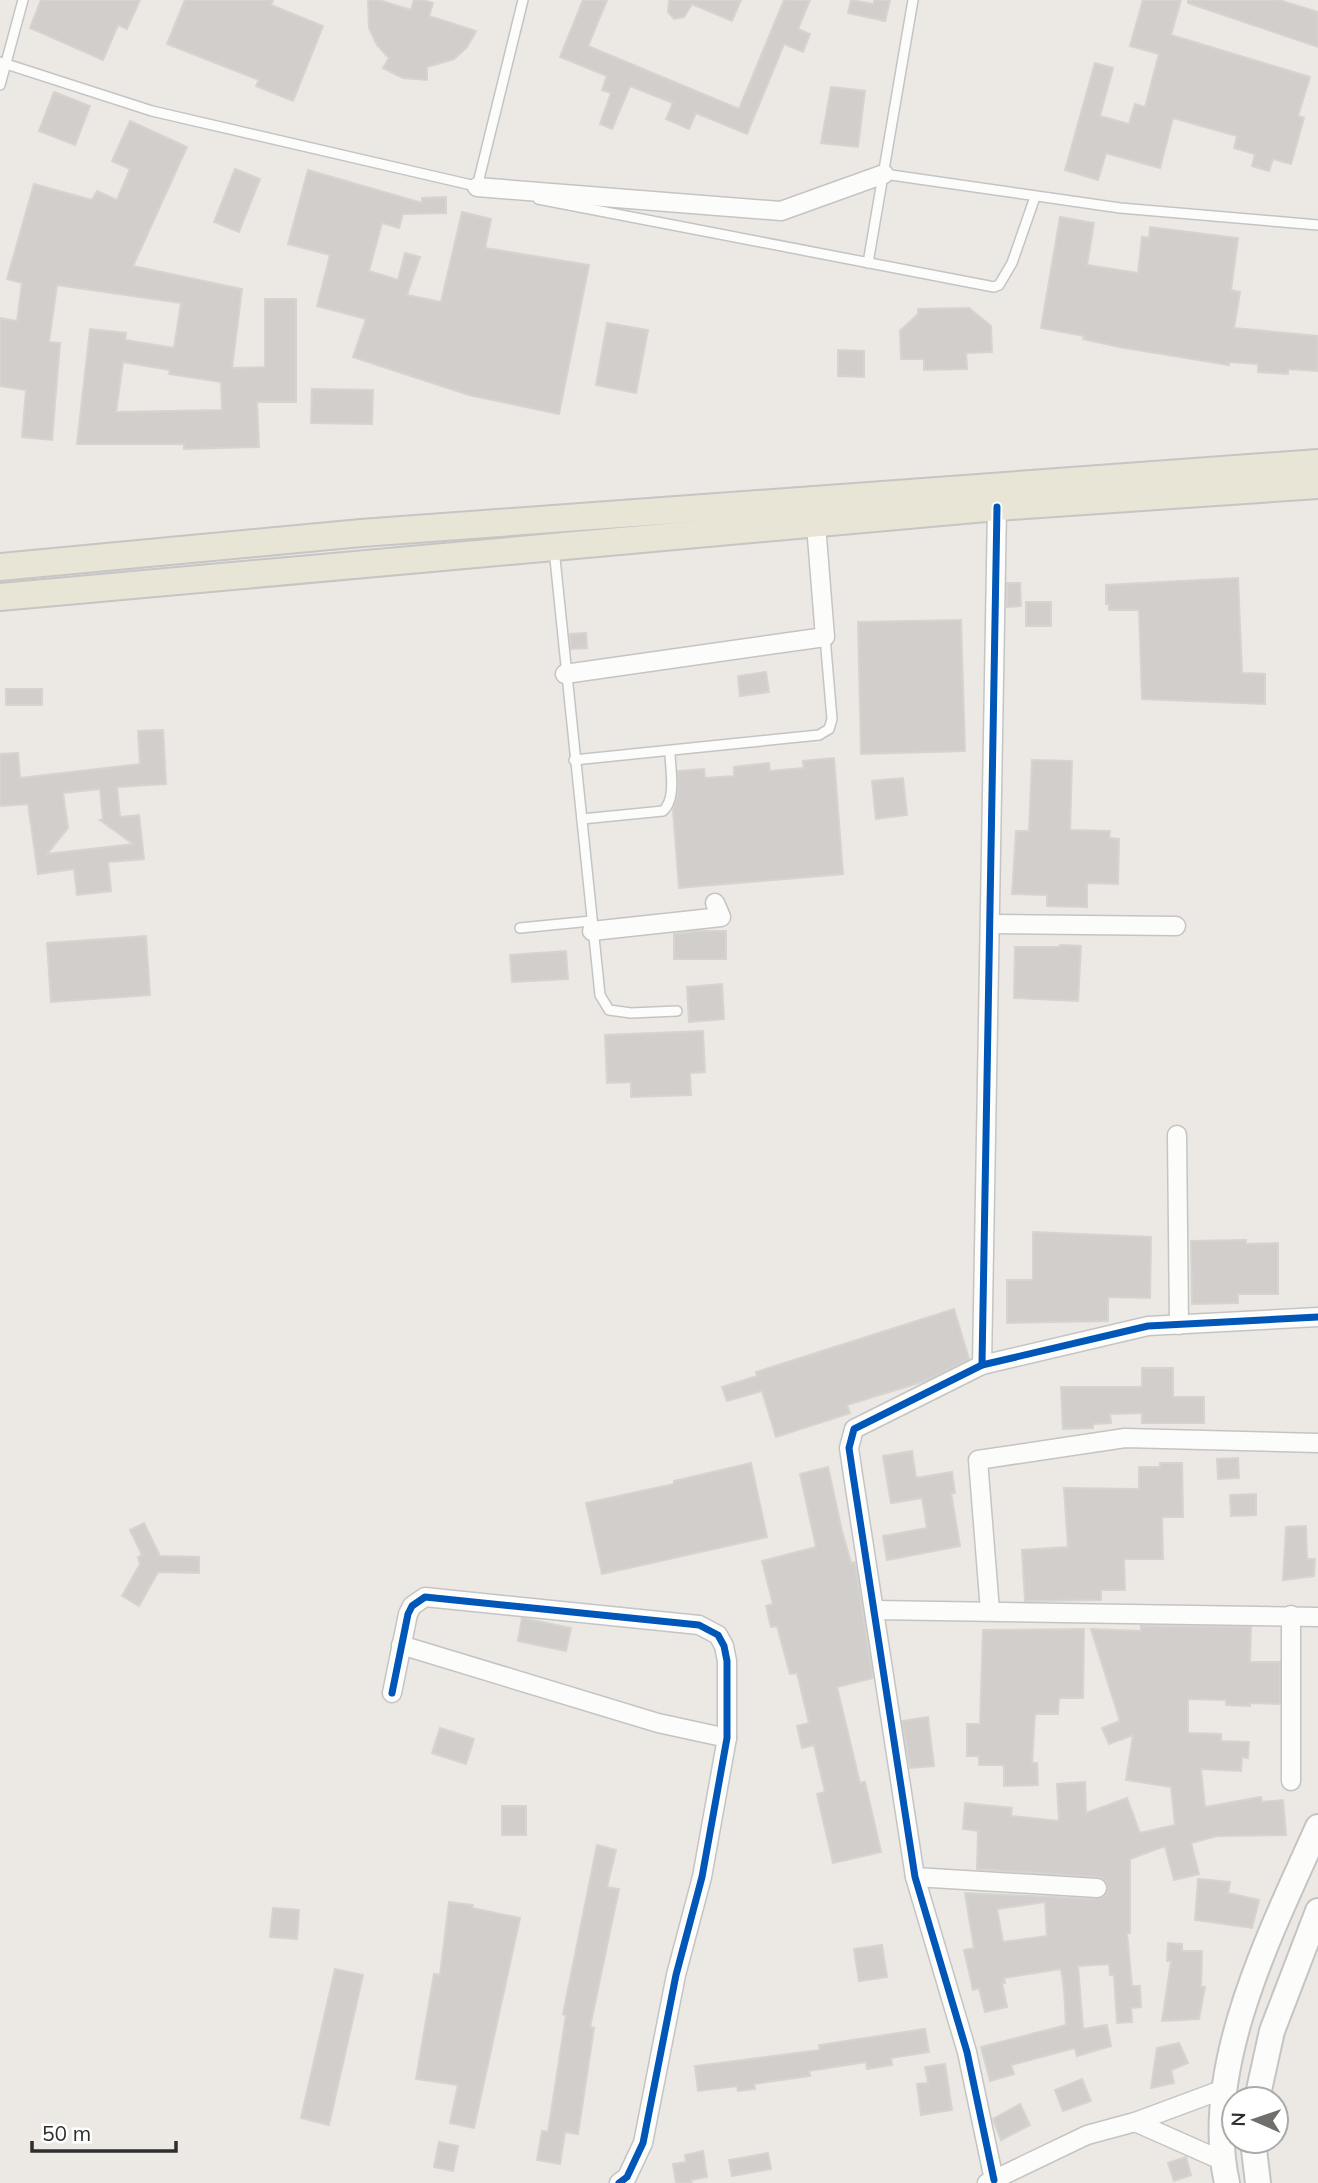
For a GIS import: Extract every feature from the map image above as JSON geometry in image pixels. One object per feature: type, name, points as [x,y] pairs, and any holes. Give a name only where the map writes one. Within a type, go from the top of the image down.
[{"type":"main road","points":[[0,567],[361,533],[1318,463]]},
{"type":"main road","points":[[0,597],[554,549],[997,506],[1318,485]]},
{"type":"street","points":[[477,187],[781,211],[884,174]]},
{"type":"street","points":[[982,1365],[997,506]]},
{"type":"street","points":[[565,674],[825,637],[816,525]]},
{"type":"street","points":[[591,926],[722,917],[715,903]]},
{"type":"street","points":[[990,924],[1176,926]]},
{"type":"street","points":[[1177,1135],[1179,1325]]},
{"type":"street","points":[[1220,2090],[1135,2122],[1087,2136],[990,2181],[967,2052],[915,1877],[849,1448],[854,1429],[982,1365],[1148,1326],[1318,1317]]},
{"type":"street","points":[[990,1611],[978,1460],[1125,1438],[1318,1443]]},
{"type":"street","points":[[392,1693],[412,1606],[425,1597],[699,1625],[718,1635],[724,1646],[727,1661],[727,1738],[702,1877],[676,1975],[643,2143],[627,2177],[619,2183]]},
{"type":"street","points":[[875,1610],[1318,1617]]},
{"type":"street","points":[[1291,1615],[1291,1781]]},
{"type":"street","points":[[401,1645],[658,1723],[727,1738]]},
{"type":"street","points":[[1225,2085],[1245,2006],[1318,1826]]},
{"type":"street","points":[[915,1877],[1097,1888]]},
{"type":"street","points":[[1260,2085],[1272,2031],[1318,1910]]},
{"type":"street","points":[[1135,2122],[1225,2172]]},
{"type":"street","points":[[1255,2155],[1258,2183]]},
{"type":"lane","points":[[0,85],[3,63],[23,0]]},
{"type":"lane","points":[[477,187],[523,0]]},
{"type":"lane","points":[[868,263],[913,0]]},
{"type":"lane","points":[[3,63],[152,111],[477,187],[868,263],[999,285],[1012,263],[1035,197]]},
{"type":"lane","points":[[884,174],[1035,197],[1318,226]]},
{"type":"lane","points":[[554,549],[573,760],[582,819],[600,995],[609,1010],[631,1013],[677,1011]]},
{"type":"lane","points":[[573,760],[819,735],[829,729],[832,719],[825,637]]},
{"type":"lane","points":[[582,819],[663,811],[669,806],[672,793],[670,752]]},
{"type":"lane","points":[[520,928],[591,926]]},
{"type":"building","points":[[41,0],[140,0],[127,29],[118,25],[103,60],[30,28]]},
{"type":"building","points":[[185,0],[273,0],[271,5],[323,26],[293,101],[256,86],[259,80],[167,44]]},
{"type":"building","points":[[368,0],[379,0],[411,10],[414,0],[433,3],[429,16],[476,31],[467,47],[454,59],[427,67],[427,80],[403,78],[383,68],[389,58],[377,45],[369,28]]},
{"type":"building","points":[[583,0],[607,0],[588,46],[739,109],[784,0],[810,0],[798,29],[810,34],[803,52],[784,44],[747,134],[696,113],[689,129],[666,119],[673,103],[630,86],[612,129],[600,124],[611,93],[602,90],[607,76],[560,57]]},
{"type":"building","points":[[669,0],[741,0],[732,21],[692,4],[684,17],[674,19],[668,12]]},
{"type":"building","points":[[851,0],[874,4],[874,0],[890,0],[885,21],[848,13]]},
{"type":"building","points":[[1143,0],[1181,0],[1171,35],[1310,77],[1298,116],[1304,118],[1291,164],[1273,159],[1269,171],[1252,166],[1255,154],[1234,148],[1237,136],[1173,118],[1160,168],[1106,153],[1098,180],[1065,170],[1095,63],[1113,68],[1100,116],[1129,124],[1135,104],[1145,107],[1159,54],[1130,46]]},
{"type":"building","points":[[1188,0],[1279,0],[1318,12],[1318,47],[1188,3]]},
{"type":"building","points":[[831,87],[865,91],[858,147],[821,143]]},
{"type":"building","points":[[54,92],[90,106],[75,145],[39,131]]},
{"type":"building","points":[[130,121],[187,147],[133,266],[242,289],[232,368],[265,367],[265,299],[296,299],[296,402],[257,402],[259,447],[184,449],[184,444],[77,444],[90,329],[126,333],[125,340],[174,348],[181,303],[57,285],[49,342],[60,343],[52,440],[22,437],[26,390],[0,386],[0,318],[17,321],[22,283],[7,279],[34,184],[92,200],[97,191],[117,200],[130,169],[112,161]],"holes":[[[123,362],[170,370],[169,374],[221,382],[222,410],[116,412]]]},
{"type":"building","points":[[235,169],[260,179],[239,232],[214,222]]},
{"type":"building","points":[[308,170],[422,203],[422,198],[446,197],[446,213],[403,214],[399,228],[382,223],[369,271],[398,280],[405,253],[420,257],[407,295],[441,302],[462,212],[491,219],[485,248],[589,265],[559,414],[469,395],[353,357],[366,319],[317,306],[330,255],[288,244]]},
{"type":"building","points":[[1060,217],[1094,223],[1087,265],[1138,273],[1142,237],[1149,238],[1150,227],[1238,238],[1231,290],[1240,292],[1234,328],[1318,336],[1318,371],[1288,369],[1288,374],[1258,372],[1258,364],[1229,362],[1229,365],[1119,347],[1083,339],[1084,336],[1041,328]]},
{"type":"building","points":[[969,308],[991,326],[992,352],[966,353],[967,369],[924,370],[924,359],[901,359],[900,331],[918,314],[918,309]]},
{"type":"building","points":[[607,323],[648,330],[636,393],[596,385]]},
{"type":"building","points":[[838,350],[864,351],[864,377],[838,376]]},
{"type":"building","points":[[312,389],[373,390],[372,424],[311,423]]},
{"type":"building","points":[[1238,578],[1242,673],[1265,674],[1265,704],[1142,699],[1139,610],[1109,610],[1109,604],[1106,604],[1106,585]]},
{"type":"building","points":[[1007,583],[1020,583],[1021,606],[1007,607]]},
{"type":"building","points":[[1026,602],[1051,602],[1051,626],[1026,626]]},
{"type":"building","points":[[961,620],[965,751],[861,754],[858,622]]},
{"type":"building","points":[[586,633],[587,648],[571,649],[570,634]]},
{"type":"building","points":[[766,672],[769,692],[740,696],[738,676]]},
{"type":"building","points":[[6,689],[42,689],[42,705],[6,705]]},
{"type":"building","points":[[163,730],[166,784],[117,787],[120,817],[139,815],[144,859],[108,862],[111,891],[77,895],[74,869],[38,874],[28,804],[0,806],[0,754],[18,753],[20,778],[140,764],[138,731]],"holes":[[[100,789],[103,819],[100,820],[133,844],[47,854],[68,828],[63,793]]]},
{"type":"building","points":[[834,758],[843,874],[679,888],[673,810],[678,792],[678,771],[704,769],[705,778],[734,776],[734,767],[769,763],[770,771],[804,768],[803,761]]},
{"type":"building","points":[[1032,760],[1072,761],[1070,830],[1110,831],[1109,838],[1119,839],[1118,884],[1087,883],[1087,907],[1047,906],[1047,895],[1012,894],[1016,831],[1029,831]]},
{"type":"building","points":[[903,778],[907,815],[876,819],[872,781]]},
{"type":"building","points":[[726,931],[726,959],[674,959],[674,934]]},
{"type":"building","points":[[146,936],[150,995],[51,1002],[47,943]]},
{"type":"building","points":[[1081,946],[1078,1001],[1014,998],[1015,947]]},
{"type":"building","points":[[566,951],[568,979],[512,982],[510,955]]},
{"type":"building","points":[[722,984],[724,1019],[689,1022],[687,987]]},
{"type":"building","points":[[703,1031],[705,1072],[690,1073],[691,1095],[631,1097],[631,1082],[607,1083],[605,1035]]},
{"type":"building","points":[[1033,1232],[1151,1237],[1150,1298],[1108,1297],[1108,1321],[1007,1323],[1007,1280],[1033,1280]]},
{"type":"building","points":[[1246,1240],[1246,1244],[1278,1243],[1278,1294],[1238,1294],[1238,1303],[1192,1304],[1191,1241]]},
{"type":"building","points":[[954,1309],[969,1359],[925,1381],[847,1405],[850,1413],[776,1437],[762,1391],[727,1401],[722,1387],[757,1376],[756,1372]]},
{"type":"building","points":[[1142,1368],[1173,1368],[1173,1397],[1204,1397],[1204,1423],[1142,1423],[1142,1413],[1110,1414],[1111,1423],[1093,1424],[1093,1428],[1063,1429],[1061,1387],[1142,1387]]},
{"type":"building","points":[[912,1451],[916,1478],[952,1472],[955,1493],[951,1493],[960,1546],[887,1560],[883,1536],[927,1528],[922,1498],[891,1503],[883,1456]]},
{"type":"building","points":[[1238,1458],[1239,1478],[1218,1479],[1217,1459]]},
{"type":"building","points":[[751,1463],[767,1537],[602,1574],[586,1503],[674,1484],[674,1481]]},
{"type":"building","points":[[1160,1463],[1182,1463],[1183,1517],[1162,1517],[1163,1559],[1124,1559],[1125,1590],[1101,1590],[1101,1600],[1025,1601],[1022,1550],[1068,1547],[1064,1488],[1139,1489],[1139,1467],[1160,1467]]},
{"type":"building","points":[[828,1467],[851,1563],[855,1562],[873,1678],[837,1687],[860,1783],[865,1782],[881,1852],[833,1863],[817,1794],[825,1792],[814,1745],[802,1748],[797,1726],[809,1723],[797,1673],[790,1674],[777,1626],[771,1627],[766,1606],[773,1604],[762,1561],[816,1547],[800,1474]]},
{"type":"building","points":[[1256,1494],[1256,1515],[1231,1516],[1230,1495]]},
{"type":"building","points":[[144,1523],[160,1556],[199,1557],[199,1573],[158,1572],[139,1606],[122,1596],[140,1564],[138,1557],[142,1555],[130,1530]]},
{"type":"building","points":[[1306,1526],[1307,1559],[1315,1559],[1314,1576],[1283,1580],[1286,1527]]},
{"type":"building","points":[[522,1618],[571,1628],[566,1651],[518,1641]]},
{"type":"building","points":[[1141,1626],[1251,1627],[1250,1662],[1280,1662],[1280,1704],[1226,1705],[1226,1700],[1188,1699],[1188,1733],[1221,1734],[1221,1741],[1249,1742],[1248,1758],[1242,1757],[1241,1771],[1201,1769],[1205,1807],[1261,1797],[1262,1802],[1283,1800],[1286,1835],[1217,1836],[1191,1843],[1199,1874],[1174,1880],[1165,1846],[1130,1859],[1130,1933],[1127,1933],[1132,1986],[1140,1986],[1141,2007],[1131,2008],[1132,2022],[1117,2023],[1114,1975],[1110,1975],[1109,1964],[1078,1966],[1083,2029],[1107,2025],[1111,2046],[1077,2056],[1075,2048],[1011,2065],[1014,2074],[990,2081],[981,2047],[1066,2025],[1064,1989],[1061,1969],[1004,1978],[1005,1983],[1002,1983],[1007,2007],[985,2012],[979,1988],[973,1990],[964,1950],[974,1948],[965,1893],[1096,1899],[1106,1895],[1108,1888],[1104,1879],[1098,1877],[977,1869],[978,1831],[963,1829],[965,1803],[1012,1808],[1011,1816],[1059,1821],[1057,1784],[1085,1782],[1086,1813],[1127,1798],[1140,1833],[1175,1825],[1171,1787],[1126,1780],[1133,1735],[1109,1744],[1102,1728],[1120,1721],[1091,1629],[1141,1631]],"holes":[[[1045,1902],[1047,1936],[1003,1942],[997,1909]]]},
{"type":"building","points":[[1084,1629],[1083,1698],[1059,1698],[1058,1714],[1035,1714],[1032,1763],[1037,1763],[1038,1785],[1004,1786],[1004,1765],[979,1765],[979,1756],[967,1756],[967,1724],[980,1724],[983,1630]]},
{"type":"building","points":[[928,1717],[934,1766],[910,1768],[902,1721]]},
{"type":"building","points":[[440,1728],[474,1739],[466,1764],[432,1753]]},
{"type":"building","points":[[502,1806],[526,1806],[526,1835],[502,1835]]},
{"type":"building","points":[[597,1845],[616,1850],[607,1887],[619,1889],[590,2027],[594,2028],[578,2134],[565,2132],[560,2164],[537,2160],[542,2131],[548,2132],[566,2015],[563,2014]]},
{"type":"building","points":[[1198,1879],[1230,1882],[1228,1893],[1259,1900],[1252,1928],[1195,1920]]},
{"type":"building","points":[[449,1902],[473,1905],[472,1908],[520,1918],[474,2128],[450,2123],[458,2085],[416,2079],[434,1974],[440,1975]]},
{"type":"building","points":[[273,1908],[299,1910],[297,1939],[270,1937]]},
{"type":"building","points":[[1168,1943],[1182,1944],[1182,1951],[1202,1951],[1201,1987],[1205,1987],[1199,2019],[1162,2021],[1171,1961],[1167,1961]]},
{"type":"building","points":[[882,1945],[887,1977],[859,1981],[854,1949]]},
{"type":"building","points":[[335,1969],[363,1975],[329,2125],[301,2118]]},
{"type":"building","points":[[925,2029],[929,2052],[891,2058],[892,2065],[867,2069],[866,2062],[809,2071],[810,2076],[754,2084],[755,2089],[738,2091],[737,2086],[698,2091],[695,2066],[820,2050],[819,2045]]},
{"type":"building","points":[[1179,2043],[1188,2063],[1171,2070],[1174,2083],[1151,2088],[1157,2048]]},
{"type":"building","points":[[945,2064],[952,2110],[921,2115],[917,2084],[928,2083],[925,2067]]},
{"type":"building","points":[[1082,2079],[1091,2101],[1063,2111],[1055,2090]]},
{"type":"building","points":[[1020,2104],[1030,2125],[1001,2140],[993,2119]]},
{"type":"building","points":[[439,2142],[458,2146],[453,2171],[434,2167]]},
{"type":"building","points":[[703,2151],[707,2177],[691,2180],[692,2183],[676,2183],[673,2164],[686,2162],[685,2155]]},
{"type":"building","points":[[768,2153],[771,2169],[732,2176],[729,2160]]},
{"type":"building","points":[[1186,2157],[1191,2175],[1174,2181],[1168,2163]]},
{"type":"cycle path","points":[[982,1365],[997,507]]},
{"type":"cycle path","points":[[994,2180],[967,2052],[915,1877],[849,1448],[854,1429],[982,1365],[1148,1326],[1318,1317]]},
{"type":"cycle path","points":[[392,1693],[408,1614],[412,1606],[425,1597],[699,1625],[718,1635],[724,1646],[727,1661],[727,1738],[702,1877],[676,1975],[643,2143],[627,2177],[619,2183]]}]
